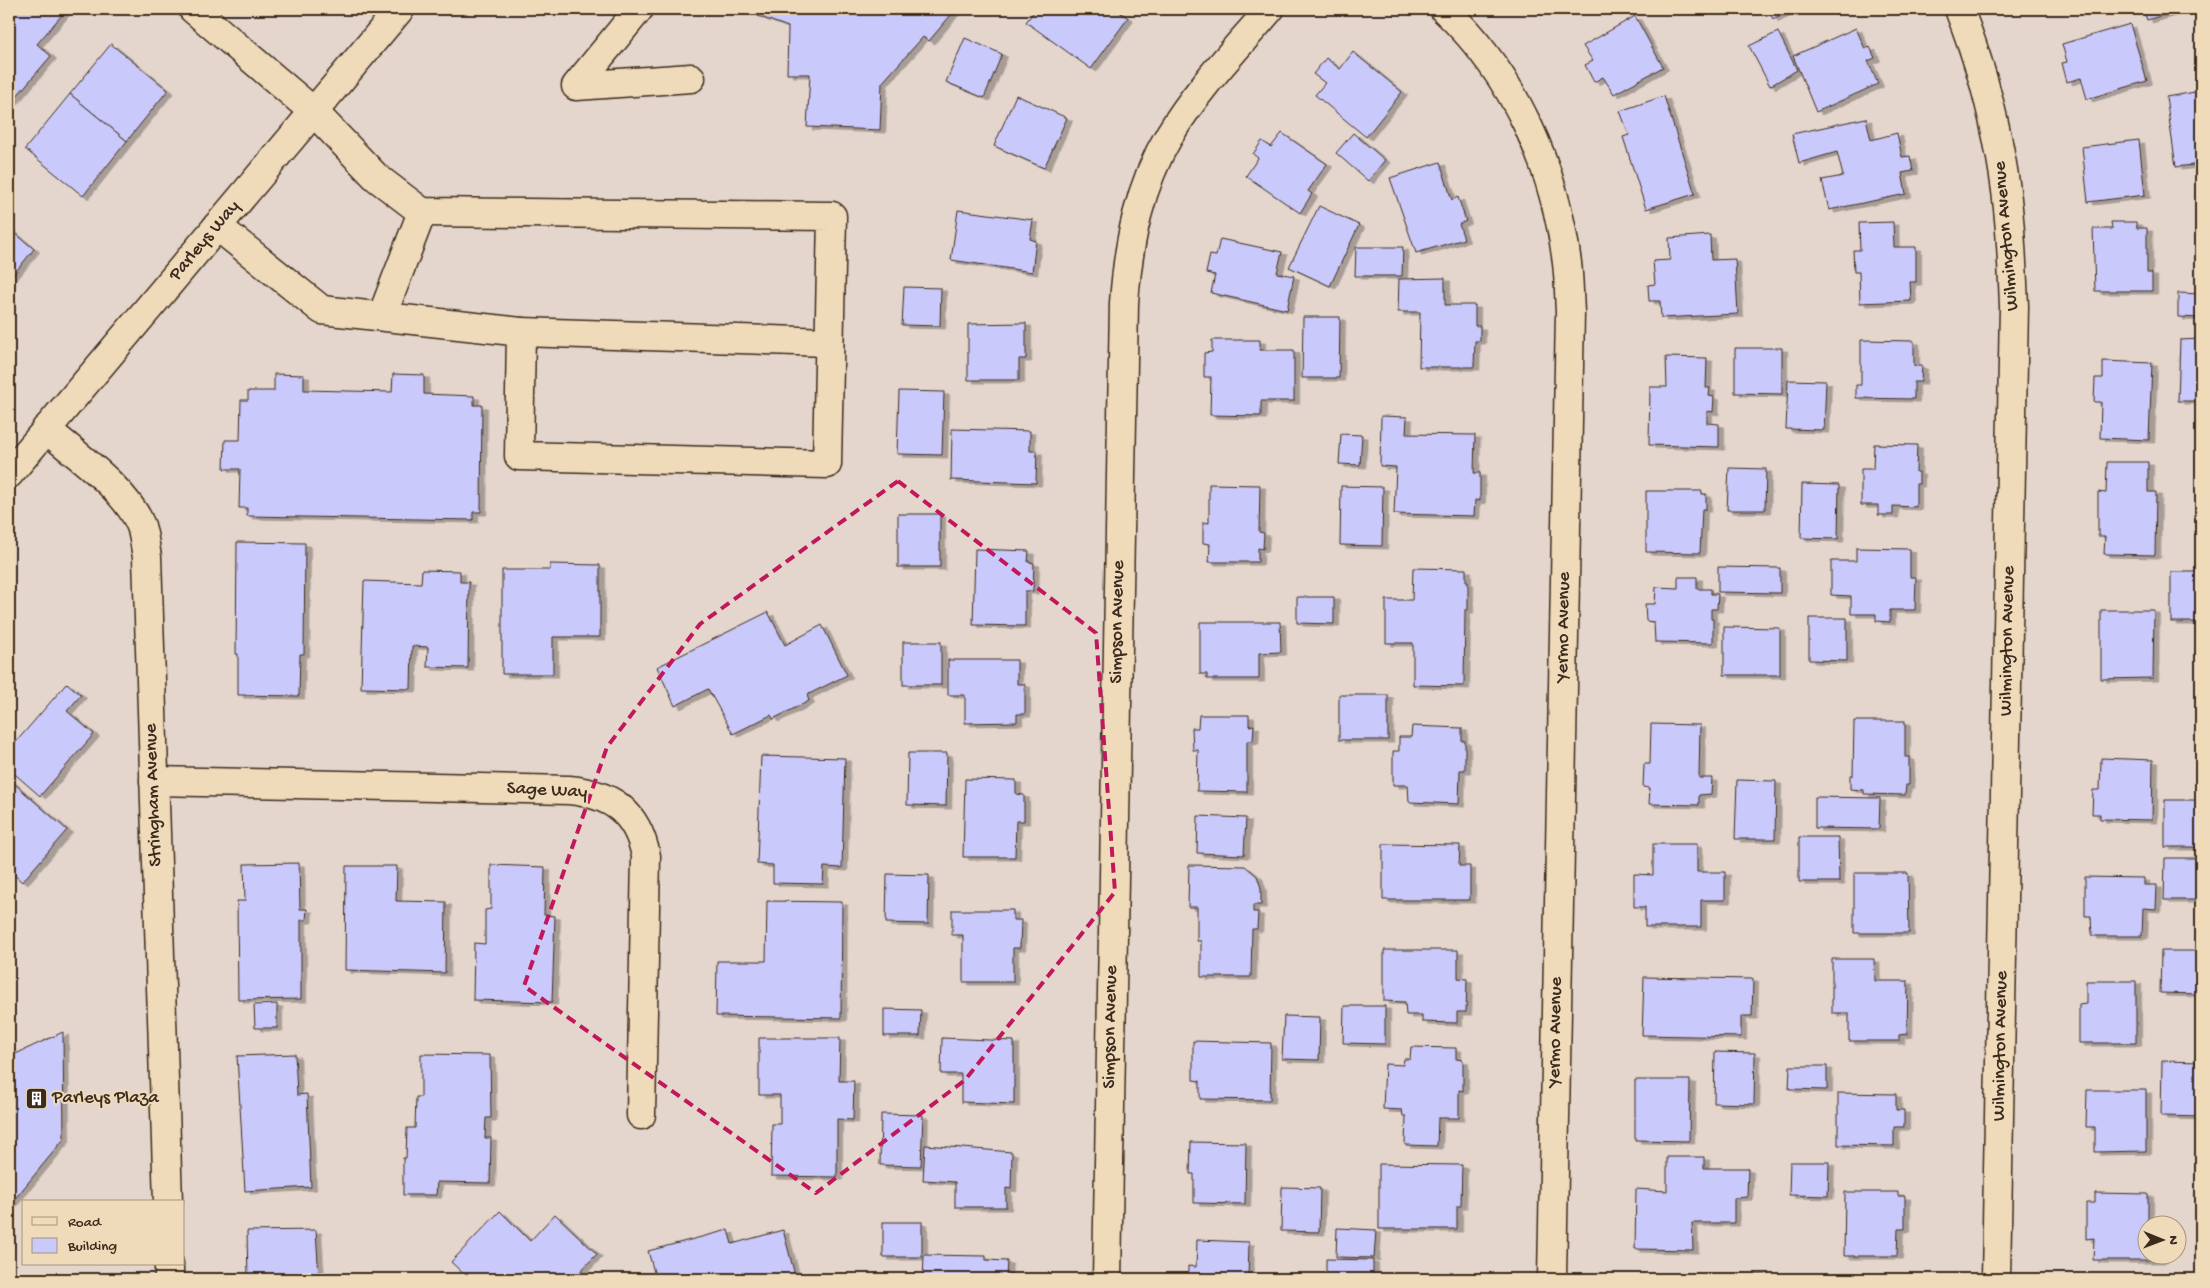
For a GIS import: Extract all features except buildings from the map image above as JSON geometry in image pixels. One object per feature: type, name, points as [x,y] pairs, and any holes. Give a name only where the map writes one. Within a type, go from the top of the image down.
[{"type":"street","points":[[194,9],[314,112],[376,177],[422,212],[832,216],[827,464],[519,456],[521,332]]},
{"type":"street","name":"Parleys Way","points":[[9,474],[400,9]]},
{"type":"street","points":[[639,9],[576,86],[691,78]]},
{"type":"street","name":"Simpson Avenue","points":[[1107,1279],[1126,268],[1132,233],[1141,199],[1169,135],[1188,106],[1270,9]]},
{"type":"street","name":"Yermo Avenue","points":[[1444,9],[1463,27],[1491,62],[1515,100],[1535,138],[1552,187],[1568,265],[1569,322],[1552,1279]]},
{"type":"street","name":"Wilmington Avenue","points":[[1959,9],[1986,90],[2001,158],[2010,228],[2014,306],[1996,1279]]},
{"type":"street","points":[[382,316],[422,212]]},
{"type":"street","points":[[218,226],[322,310],[521,332],[829,342]]},
{"type":"street","name":"Stringham Avenue","points":[[46,429],[118,492],[140,525],[147,557],[168,1200]]},
{"type":"street","name":"Sage Way","points":[[154,781],[569,790],[589,792],[608,799],[624,811],[635,824],[643,839],[646,856],[641,1115]]},
{"type":"street","points":[[169,1266],[169,1279]]},
{"type":"highlighted area","points":[[898,481],[1096,633],[1115,892],[965,1080],[816,1193],[524,986],[607,747],[700,624]]},
{"type":"place","name":"Parleys Plaza","points":[[36,1098]]}]
